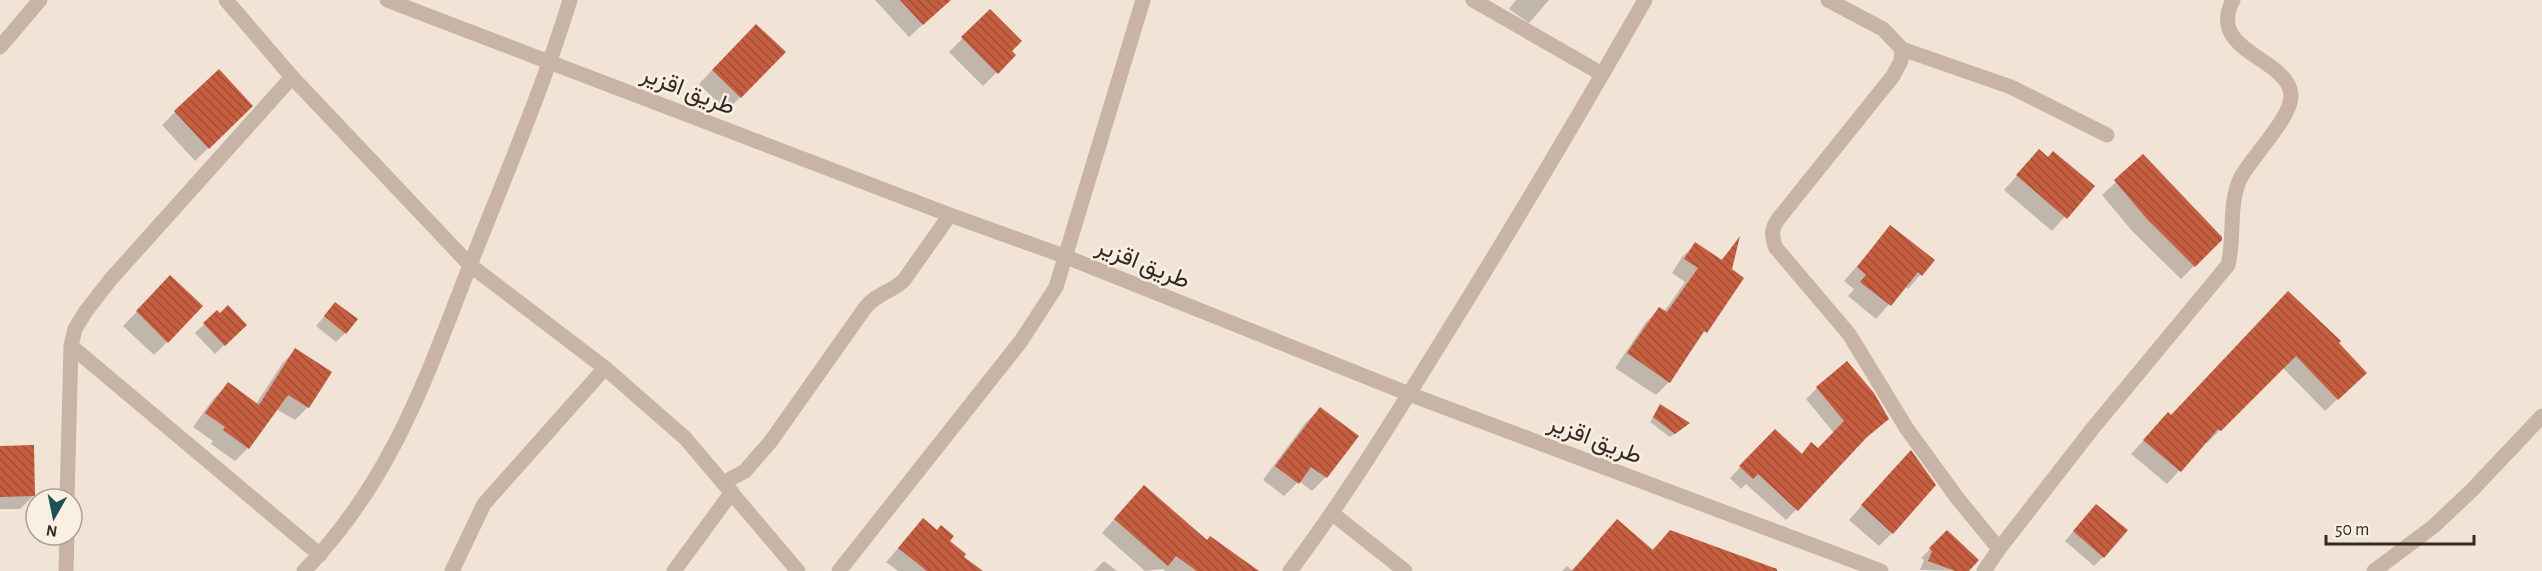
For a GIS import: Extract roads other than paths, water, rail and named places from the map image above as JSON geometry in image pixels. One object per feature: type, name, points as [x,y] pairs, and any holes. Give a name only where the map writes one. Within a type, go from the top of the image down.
[{"type":"street","points":[[0,47],[40,0]]},
{"type":"street","points":[[226,0],[292,77],[470,265],[604,368],[685,438],[798,571]]},
{"type":"street","name":"طريق اقزير","points":[[387,0],[950,215],[1064,256],[1409,394],[1881,571]]},
{"type":"street","points":[[304,571],[356,510],[391,454],[420,394],[550,63],[570,0]]},
{"type":"street","points":[[839,571],[1032,326],[1056,287],[1143,0]]},
{"type":"street","points":[[1473,0],[1602,75]]},
{"type":"street","points":[[1290,571],[1333,514],[1409,394],[1497,252],[1645,0]]},
{"type":"street","points":[[1828,0],[1883,29],[1902,49],[2011,87],[2107,135]]},
{"type":"street","points":[[1984,571],[2093,428],[2228,265],[2240,178],[2282,119],[2291,96],[2289,86],[2236,40],[2227,28],[2226,14],[2233,0]]},
{"type":"street","points":[[1902,49],[1901,61],[1893,76],[1779,218],[1772,228],[1772,239],[1776,248],[1849,334],[1907,429],[1958,499],[1999,549]]},
{"type":"street","points":[[67,487],[71,346],[75,329],[111,279],[292,77]]},
{"type":"street","points":[[674,571],[728,487],[771,441],[865,308],[873,298],[897,287],[904,280],[950,215]]},
{"type":"street","points":[[71,346],[320,555]]},
{"type":"street","points":[[452,571],[484,504],[604,368]]},
{"type":"street","points":[[2374,571],[2434,526],[2472,490],[2542,416]]},
{"type":"street","points":[[1333,514],[1405,571]]},
{"type":"street","points":[[66,571],[67,547]]}]
